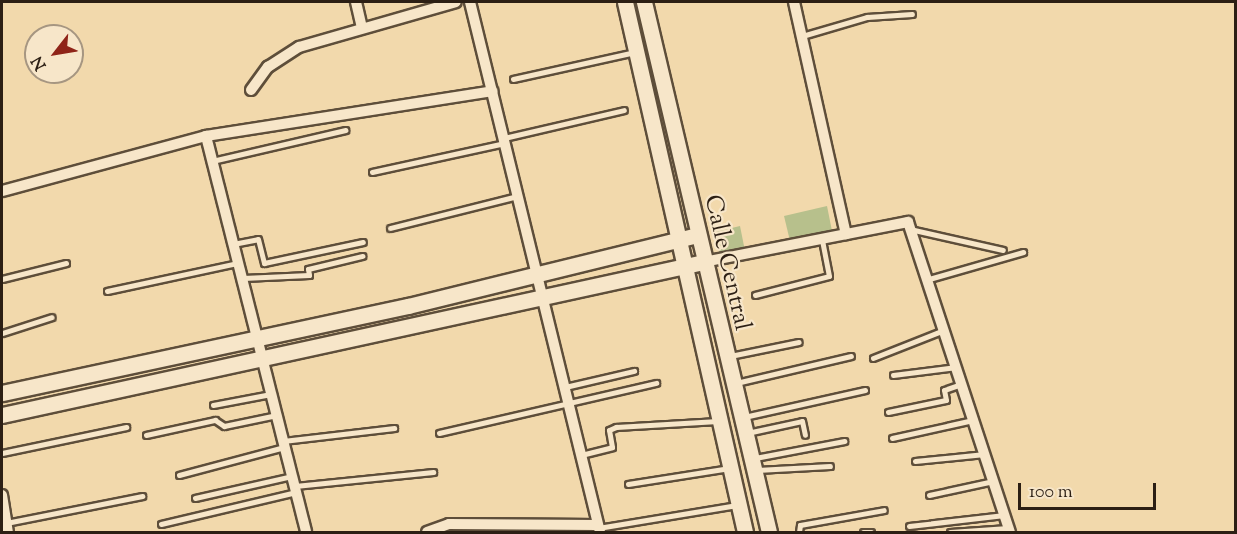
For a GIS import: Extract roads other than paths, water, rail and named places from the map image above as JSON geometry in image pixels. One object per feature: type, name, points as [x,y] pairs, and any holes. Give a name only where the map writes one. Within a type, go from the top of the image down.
[{"type":"street","points":[[356,2],[362,27]]},
{"type":"street","points":[[251,90],[268,68],[299,47],[362,27],[456,2]]},
{"type":"street","points":[[427,532],[448,524],[598,529],[540,272],[470,2]]},
{"type":"street","name":"Calle Central","points":[[625,2],[745,532]]},
{"type":"street","name":"Calle Central","points":[[644,2],[728,371],[769,532]]},
{"type":"street","points":[[794,2],[846,234]]},
{"type":"street","points":[[2,191],[206,136],[492,92]]},
{"type":"street","points":[[206,136],[306,532]]},
{"type":"street","points":[[2,415],[262,356],[544,295],[846,234],[899,220],[914,230],[1009,530]]},
{"type":"street","points":[[2,393],[257,339],[697,235]]},
{"type":"street","points":[[710,377],[728,371]]},
{"type":"street","points":[[2,495],[7,528]]},
{"type":"lane","points":[[802,36],[867,17],[912,14]]},
{"type":"lane","points":[[513,78],[637,51]]},
{"type":"lane","points":[[372,172],[624,110]]},
{"type":"lane","points":[[212,161],[345,130]]},
{"type":"lane","points":[[390,228],[519,196]]},
{"type":"lane","points":[[914,230],[1002,250]]},
{"type":"lane","points":[[233,244],[258,239],[264,263],[363,242]]},
{"type":"lane","points":[[755,295],[829,276],[822,239]]},
{"type":"lane","points":[[929,279],[1023,252]]},
{"type":"lane","points":[[242,278],[309,275],[308,269],[362,256]]},
{"type":"lane","points":[[2,279],[66,263]]},
{"type":"lane","points":[[107,291],[238,263]]},
{"type":"lane","points":[[2,333],[52,317]]},
{"type":"lane","points":[[873,358],[945,330]]},
{"type":"lane","points":[[728,371],[799,342]]},
{"type":"lane","points":[[728,371],[851,356]]},
{"type":"lane","points":[[893,375],[957,367]]},
{"type":"lane","points":[[565,387],[634,371]]},
{"type":"lane","points":[[439,434],[656,383]]},
{"type":"lane","points":[[888,412],[946,400],[944,390],[962,383]]},
{"type":"lane","points":[[740,418],[865,390]]},
{"type":"lane","points":[[213,405],[271,394]]},
{"type":"lane","points":[[146,435],[214,420],[224,426],[277,415]]},
{"type":"lane","points":[[581,455],[612,447],[609,430],[616,427],[720,420]]},
{"type":"lane","points":[[892,438],[974,420]]},
{"type":"lane","points":[[744,434],[802,421],[805,435]]},
{"type":"lane","points":[[2,453],[126,427]]},
{"type":"lane","points":[[179,475],[284,444],[394,428]]},
{"type":"lane","points":[[752,465],[844,441]]},
{"type":"lane","points":[[915,461],[985,454]]},
{"type":"lane","points":[[752,465],[830,466]]},
{"type":"lane","points":[[628,484],[730,468]]},
{"type":"lane","points":[[195,498],[294,485],[433,472]]},
{"type":"lane","points":[[929,495],[993,481]]},
{"type":"lane","points":[[161,524],[294,485]]},
{"type":"lane","points":[[7,528],[142,496]]},
{"type":"lane","points":[[598,529],[739,505]]},
{"type":"lane","points":[[799,532],[800,525],[884,510]]},
{"type":"lane","points":[[909,526],[1004,515]]},
{"type":"lane","points":[[950,532],[1009,530]]},
{"type":"lane","points":[[863,532],[871,532]]}]
